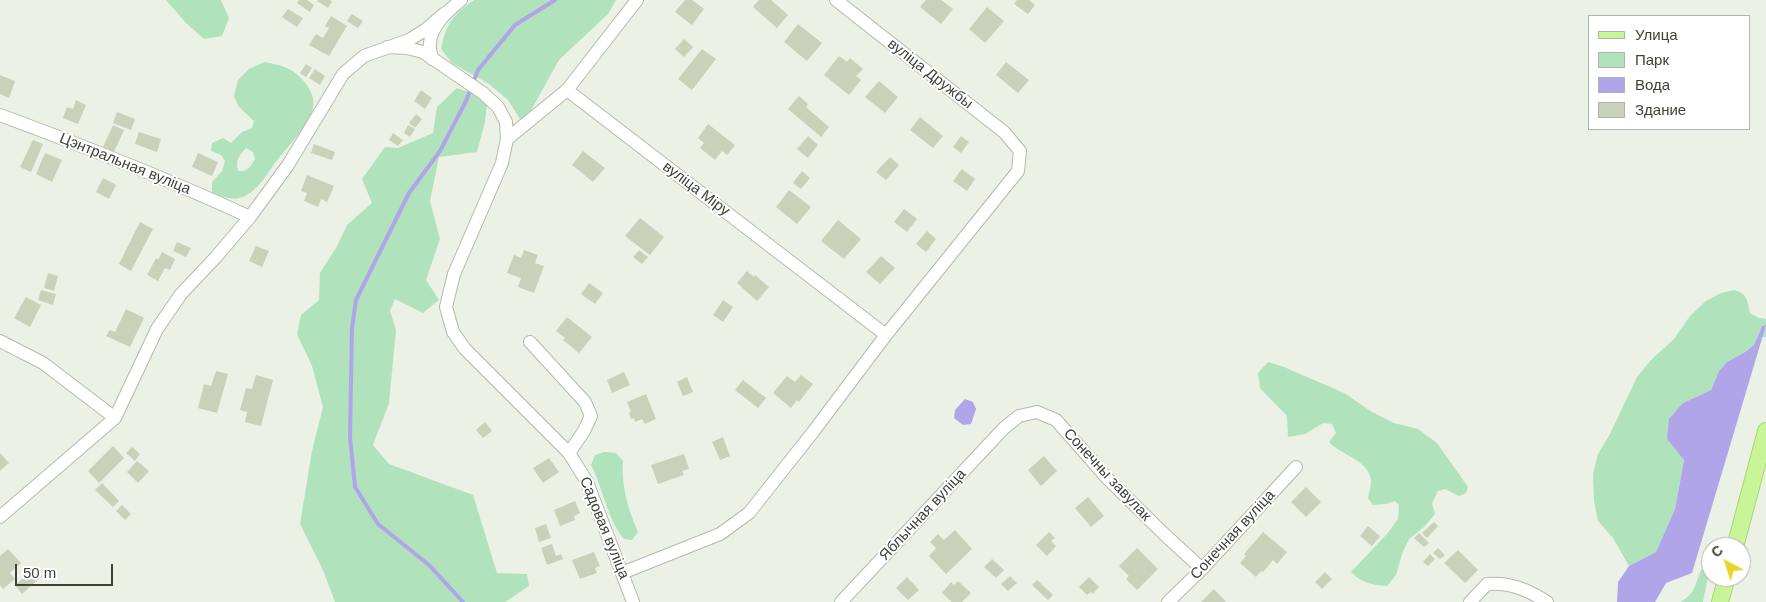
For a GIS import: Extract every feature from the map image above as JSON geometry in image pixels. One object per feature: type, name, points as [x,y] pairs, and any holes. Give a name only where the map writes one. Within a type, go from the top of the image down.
[{"type":"main road","points":[[1738,537],[1766,431]]},
{"type":"main road","points":[[1720,602],[1724,587]]},
{"type":"street","points":[[0,517],[115,418],[157,329],[181,294],[216,257],[250,216],[288,165],[343,74],[364,56],[409,40],[425,30],[460,0]]},
{"type":"street","points":[[508,139],[567,90],[637,0]]},
{"type":"street","name":"вуліца Дружбы","points":[[836,0],[1004,132],[1020,151],[1018,171],[886,335]]},
{"type":"street","points":[[432,59],[430,43],[435,28],[445,13]]},
{"type":"street","points":[[387,47],[407,48],[423,52],[483,93],[498,107],[506,122],[508,139]]},
{"type":"street","name":"вуліца Міру","points":[[567,90],[886,335]]},
{"type":"street","name":"Цэнтральная вуліца","points":[[0,114],[63,138],[250,216]]},
{"type":"street","name":"Садовая вуліца","points":[[508,139],[502,163],[454,274],[446,308],[452,332],[465,349],[569,453],[587,482],[633,602]]},
{"type":"street","points":[[622,574],[720,534],[749,513],[886,335]]},
{"type":"street","points":[[0,341],[43,363],[115,418]]},
{"type":"street","points":[[530,342],[585,402],[591,416],[584,432],[569,453]]},
{"type":"street","name":"Сонечны завулак","points":[[1004,428],[1019,416],[1037,412],[1056,420],[1108,479],[1202,569]]},
{"type":"street","name":"Яблычная вуліца","points":[[841,602],[1004,428]]},
{"type":"street","name":"Сонечная вуліца","points":[[1168,602],[1202,569],[1296,466]]},
{"type":"street","points":[[1470,602],[1487,584],[1501,583],[1527,590],[1547,602]]},
{"type":"green space","points":[[166,0],[221,0],[229,18],[222,36],[204,39],[186,23]]},
{"type":"green space","points":[[474,0],[616,0],[608,14],[559,60],[529,114],[520,119],[508,100],[489,84],[452,63],[441,49],[445,32],[451,20]]},
{"type":"green space","points":[[265,62],[282,66],[292,71],[302,79],[310,90],[313,108],[303,128],[293,142],[253,191],[238,198],[223,197],[212,193],[212,182],[222,171],[225,161],[221,155],[211,151],[212,143],[223,138],[231,143],[242,132],[252,128],[254,121],[239,107],[234,96],[238,80],[249,69]],"holes":[[[246,148],[253,152],[255,159],[250,167],[244,171],[238,171],[237,161],[241,153]]]},
{"type":"green space","points":[[457,88],[477,95],[487,104],[485,122],[477,152],[439,157],[430,201],[440,239],[426,280],[439,300],[423,313],[395,299],[390,311],[396,330],[389,403],[373,445],[389,464],[473,495],[497,573],[527,574],[529,586],[505,602],[335,602],[323,570],[300,524],[312,451],[323,407],[312,366],[297,334],[301,315],[319,300],[320,273],[336,248],[347,225],[372,203],[362,179],[385,147],[398,148],[433,133],[437,107]]},
{"type":"green space","points":[[1734,290],[1742,293],[1747,301],[1750,313],[1759,318],[1766,319],[1766,337],[1762,337],[1765,325],[1762,326],[1754,345],[1727,362],[1719,371],[1711,390],[1683,403],[1667,439],[1684,459],[1675,509],[1656,552],[1629,566],[1613,538],[1598,521],[1594,501],[1593,474],[1598,454],[1610,434],[1637,377],[1652,359],[1674,339],[1690,316],[1706,301],[1721,293]]},
{"type":"green space","points":[[1268,362],[1344,393],[1372,412],[1394,423],[1418,429],[1437,443],[1468,487],[1466,493],[1459,496],[1445,489],[1438,491],[1432,503],[1435,514],[1424,527],[1409,539],[1396,575],[1387,586],[1367,583],[1351,572],[1387,534],[1398,519],[1399,505],[1395,501],[1373,505],[1368,498],[1371,482],[1366,468],[1329,442],[1336,433],[1332,424],[1323,423],[1305,434],[1288,437],[1287,416],[1260,388],[1258,373]]},
{"type":"green space","points":[[604,452],[616,453],[623,461],[626,497],[638,532],[632,540],[624,539],[613,522],[591,465],[595,455]]},
{"type":"green space","points":[[1701,571],[1701,587],[1706,587],[1703,602],[1680,602],[1691,593]]},
{"type":"water","points":[[1766,325],[1703,537],[1701,537],[1692,573],[1666,583],[1655,602],[1617,602],[1618,582],[1629,566],[1656,552],[1675,509],[1684,460],[1667,439],[1669,419],[1683,403],[1711,390],[1719,371],[1727,362],[1754,345],[1762,326]]},
{"type":"water","points":[[965,399],[973,402],[976,409],[971,424],[963,425],[954,418],[955,410]]},
{"type":"building","points":[[299,0],[307,0],[314,5],[310,12],[297,3]]},
{"type":"building","points":[[318,0],[330,0],[332,2],[328,8]]},
{"type":"building","points":[[685,0],[692,0],[704,9],[692,25],[675,12]]},
{"type":"building","points":[[759,0],[771,0],[788,15],[777,28],[753,7]]},
{"type":"building","points":[[926,0],[941,0],[953,9],[941,24],[920,7]]},
{"type":"building","points":[[1017,0],[1029,0],[1035,5],[1028,14],[1014,4]]},
{"type":"building","points":[[987,7],[1004,21],[985,43],[969,29]]},
{"type":"building","points":[[288,9],[303,18],[297,27],[282,17]]},
{"type":"building","points":[[352,14],[363,21],[358,28],[347,21]]},
{"type":"building","points":[[331,16],[347,26],[329,56],[309,45],[316,34],[323,38],[329,28],[325,26]]},
{"type":"building","points":[[798,24],[822,43],[807,61],[784,42]]},
{"type":"building","points":[[684,39],[693,47],[684,57],[675,49]]},
{"type":"building","points":[[702,49],[716,59],[692,90],[678,79]]},
{"type":"building","points":[[839,56],[847,62],[850,58],[863,69],[856,76],[861,80],[849,95],[824,75]]},
{"type":"building","points":[[1006,62],[1029,80],[1018,93],[996,75]]},
{"type":"building","points":[[306,64],[312,68],[306,77],[300,73]]},
{"type":"building","points":[[315,69],[325,76],[320,85],[309,78]]},
{"type":"building","points":[[0,75],[15,81],[9,98],[0,94]]},
{"type":"building","points":[[879,81],[898,97],[885,113],[865,97]]},
{"type":"building","points":[[421,90],[432,98],[425,109],[414,101]]},
{"type":"building","points":[[799,96],[808,104],[806,107],[829,127],[821,137],[788,109]]},
{"type":"building","points":[[76,100],[86,105],[78,124],[63,118],[67,107],[73,109]]},
{"type":"building","points":[[117,112],[135,119],[131,130],[113,123]]},
{"type":"building","points":[[416,114],[422,119],[415,128],[409,123]]},
{"type":"building","points":[[920,117],[943,136],[933,148],[910,130]]},
{"type":"building","points":[[708,124],[735,145],[727,155],[722,151],[715,160],[700,148],[704,143],[698,138]]},
{"type":"building","points":[[113,125],[124,130],[114,152],[103,147]]},
{"type":"building","points":[[408,125],[415,129],[410,137],[404,133]]},
{"type":"building","points":[[139,132],[161,139],[157,152],[135,144]]},
{"type":"building","points":[[393,133],[403,140],[398,146],[389,140]]},
{"type":"building","points":[[808,136],[818,145],[808,158],[797,149]]},
{"type":"building","points":[[961,136],[969,142],[961,153],[953,147]]},
{"type":"building","points":[[33,140],[43,144],[31,172],[20,167]]},
{"type":"building","points":[[314,144],[335,152],[332,160],[311,153]]},
{"type":"building","points":[[583,151],[605,168],[593,182],[572,165]]},
{"type":"building","points":[[45,153],[62,160],[52,182],[36,174]]},
{"type":"building","points":[[198,153],[218,162],[212,176],[192,167]]},
{"type":"building","points":[[890,157],[899,165],[886,180],[876,172]]},
{"type":"building","points":[[962,169],[975,179],[967,191],[953,181]]},
{"type":"building","points":[[802,171],[810,178],[801,189],[793,183]]},
{"type":"building","points":[[307,175],[334,186],[327,202],[321,199],[318,207],[304,201],[307,193],[301,191]]},
{"type":"building","points":[[103,178],[116,185],[109,199],[96,192]]},
{"type":"building","points":[[789,190],[811,207],[797,224],[776,207]]},
{"type":"building","points":[[904,209],[917,219],[907,232],[894,222]]},
{"type":"building","points":[[640,218],[664,237],[650,255],[625,236]]},
{"type":"building","points":[[838,220],[861,239],[844,259],[821,241]]},
{"type":"building","points":[[140,222],[153,229],[131,271],[119,264]]},
{"type":"building","points":[[927,231],[936,239],[926,252],[916,244]]},
{"type":"building","points":[[177,242],[191,248],[186,257],[173,251]]},
{"type":"building","points":[[256,246],[269,251],[262,267],[249,261]]},
{"type":"building","points":[[524,250],[538,255],[535,263],[544,266],[534,293],[518,287],[521,278],[507,273],[514,255],[521,258]]},
{"type":"building","points":[[639,250],[648,257],[642,264],[633,257]]},
{"type":"building","points":[[162,252],[175,259],[170,270],[165,268],[158,281],[147,275],[156,258],[158,260]]},
{"type":"building","points":[[881,256],[895,268],[880,284],[866,272]]},
{"type":"building","points":[[747,271],[769,287],[757,301],[737,283]]},
{"type":"building","points":[[48,273],[58,276],[54,291],[44,288]]},
{"type":"building","points":[[589,283],[603,293],[595,304],[581,294]]},
{"type":"building","points":[[41,290],[56,294],[53,305],[38,300]]},
{"type":"building","points":[[26,297],[41,305],[30,327],[14,318]]},
{"type":"building","points":[[723,300],[733,307],[723,322],[713,315]]},
{"type":"building","points":[[126,309],[144,318],[130,347],[106,336],[110,330],[115,332]]},
{"type":"building","points":[[567,317],[592,337],[579,353],[563,340],[565,338],[556,331]]},
{"type":"building","points":[[216,371],[228,374],[217,413],[198,408],[204,384],[211,386]]},
{"type":"building","points":[[624,372],[630,385],[612,393],[607,380]]},
{"type":"building","points":[[256,375],[273,380],[261,426],[245,422],[247,412],[240,410],[246,388],[252,389]]},
{"type":"building","points":[[801,375],[813,384],[799,402],[797,400],[791,408],[773,393],[787,376],[795,382]]},
{"type":"building","points":[[687,377],[693,392],[683,396],[677,382]]},
{"type":"building","points":[[743,380],[766,398],[758,408],[735,390]]},
{"type":"building","points":[[646,394],[656,419],[645,424],[642,419],[635,422],[634,418],[631,419],[629,412],[631,412],[627,402]]},
{"type":"building","points":[[485,422],[492,431],[483,438],[476,430]]},
{"type":"building","points":[[723,437],[730,456],[720,460],[712,442]]},
{"type":"building","points":[[113,446],[124,458],[99,483],[88,471]]},
{"type":"building","points":[[132,447],[140,454],[135,461],[126,453]]},
{"type":"building","points":[[0,453],[9,463],[0,471]]},
{"type":"building","points":[[684,454],[689,469],[682,471],[684,475],[658,484],[651,465]]},
{"type":"building","points":[[1044,456],[1057,471],[1041,486],[1028,470]]},
{"type":"building","points":[[549,458],[559,472],[543,483],[533,468]]},
{"type":"building","points":[[137,461],[149,471],[138,483],[127,472]]},
{"type":"building","points":[[102,483],[119,501],[113,507],[95,490]]},
{"type":"building","points":[[1306,487],[1321,502],[1306,517],[1291,502]]},
{"type":"building","points":[[1088,497],[1104,516],[1091,527],[1075,508]]},
{"type":"building","points":[[575,501],[580,513],[574,516],[575,520],[560,526],[554,510]]},
{"type":"building","points":[[122,505],[131,514],[125,520],[116,511]]},
{"type":"building","points":[[1434,522],[1438,526],[1427,538],[1422,533]]},
{"type":"building","points":[[546,524],[551,538],[539,542],[535,528]]},
{"type":"building","points":[[1368,526],[1380,536],[1372,546],[1360,536]]},
{"type":"building","points":[[955,530],[972,549],[946,574],[929,556],[936,548],[930,542],[938,534],[944,540]]},
{"type":"building","points":[[1049,532],[1055,538],[1051,541],[1056,546],[1047,556],[1036,545]]},
{"type":"building","points":[[1263,532],[1287,552],[1277,564],[1273,560],[1256,577],[1240,563],[1246,556],[1244,554]]},
{"type":"building","points":[[1419,533],[1429,543],[1424,547],[1414,538]]},
{"type":"building","points":[[552,544],[556,556],[561,554],[563,559],[547,565],[541,548]]},
{"type":"building","points":[[1137,548],[1158,569],[1137,590],[1126,579],[1129,576],[1119,566]]},
{"type":"building","points":[[1438,548],[1445,555],[1440,559],[1433,553]]},
{"type":"building","points":[[8,549],[21,563],[10,573],[15,579],[3,589],[0,585],[0,556]]},
{"type":"building","points":[[1458,550],[1478,570],[1465,583],[1444,563]]},
{"type":"building","points":[[594,552],[600,566],[595,568],[597,573],[580,579],[572,560]]},
{"type":"building","points":[[1430,554],[1435,559],[1428,566],[1423,562]]},
{"type":"building","points":[[992,559],[1004,570],[996,578],[984,567]]},
{"type":"building","points":[[35,568],[42,576],[22,594],[15,585]]},
{"type":"building","points":[[1325,572],[1332,579],[1322,589],[1315,582]]},
{"type":"building","points":[[1010,576],[1017,583],[1008,591],[1001,584]]},
{"type":"building","points":[[907,577],[919,590],[908,600],[896,588]]},
{"type":"building","points":[[1089,577],[1099,587],[1093,594],[1091,592],[1087,595],[1079,587]]},
{"type":"building","points":[[1037,580],[1053,595],[1048,600],[1032,585]]},
{"type":"building","points":[[958,581],[971,593],[962,602],[952,602],[942,593],[951,582],[954,585]]},
{"type":"building","points":[[1214,589],[1226,602],[1201,602]]},
{"type":"waterway","points":[[463,602],[429,565],[378,524],[355,487],[350,437],[352,328],[356,300],[409,193],[440,151],[466,101],[478,70],[515,25],[555,0]]}]
